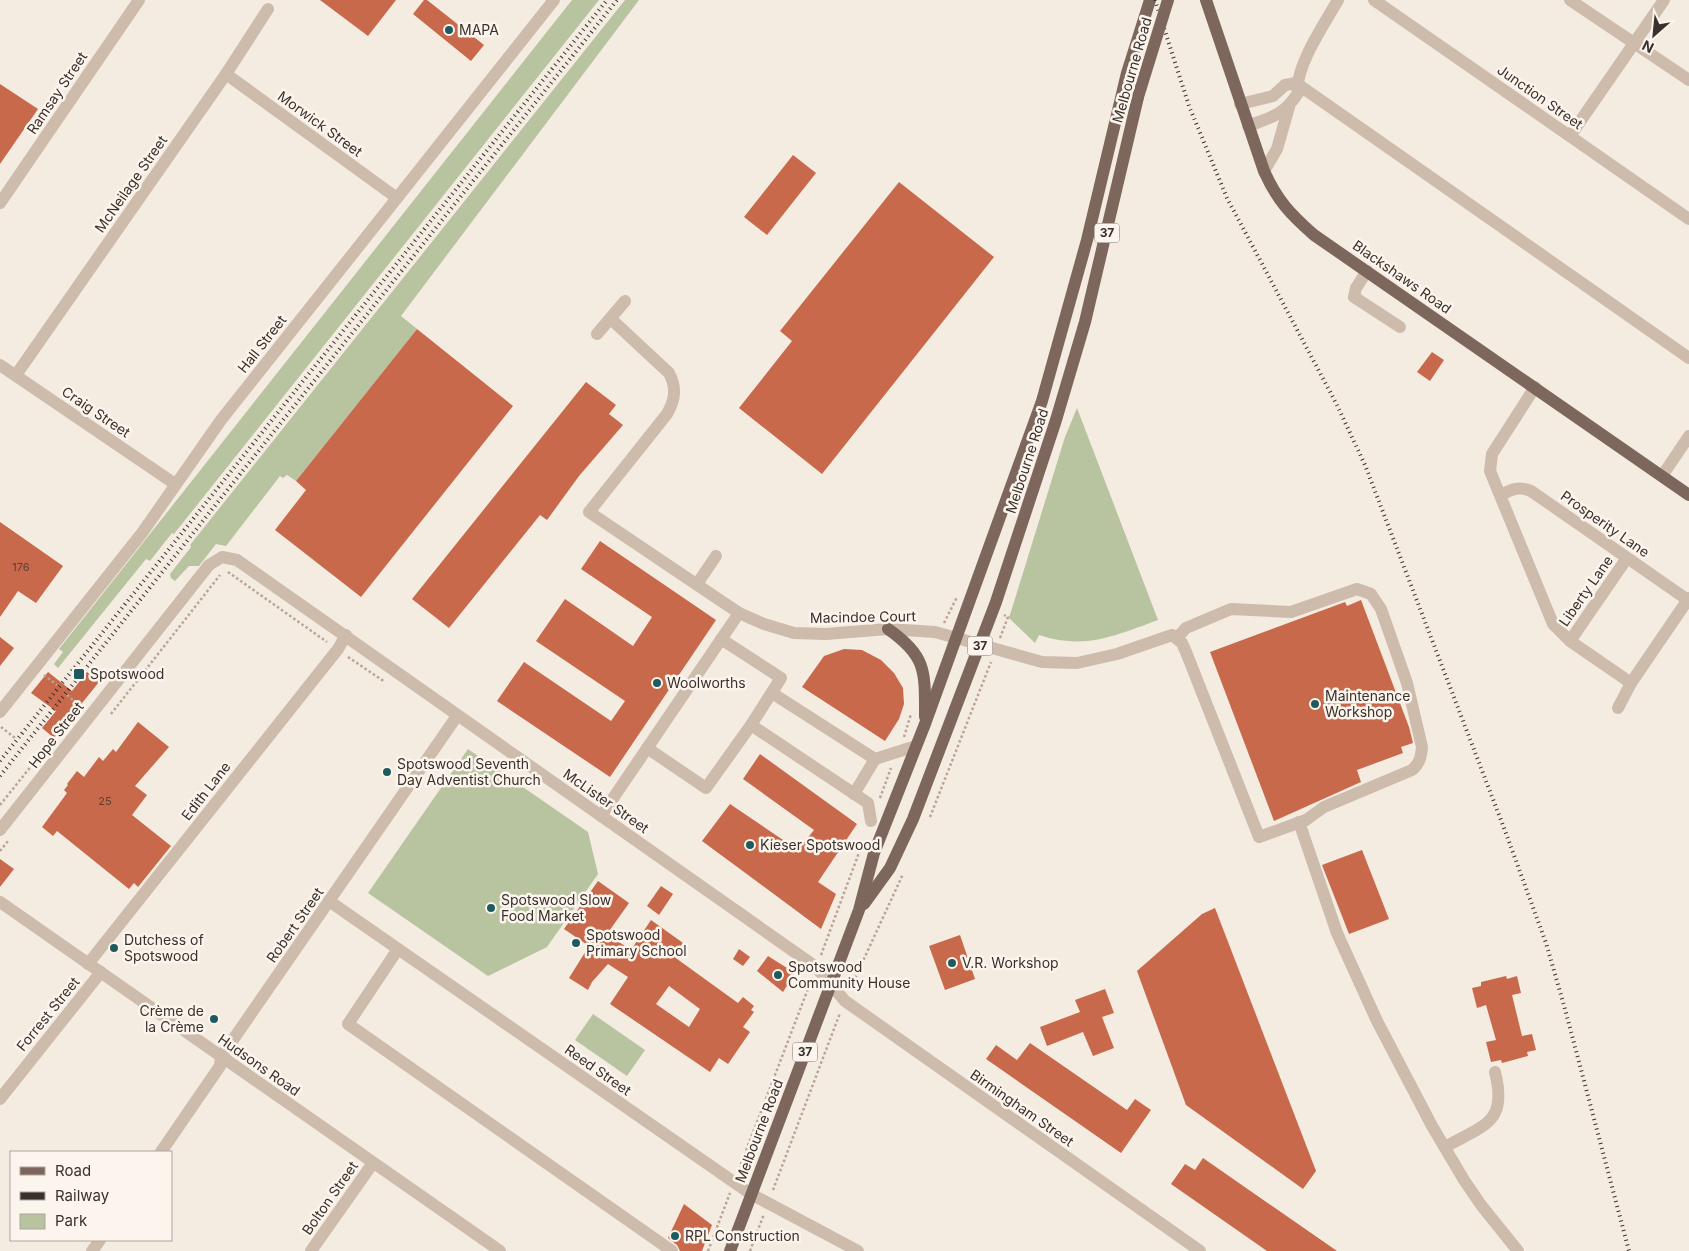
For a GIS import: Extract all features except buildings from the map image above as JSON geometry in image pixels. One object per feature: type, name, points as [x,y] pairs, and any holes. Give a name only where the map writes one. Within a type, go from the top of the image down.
[{"type":"main road","name":"Melbourne Road","points":[[730,1251],[859,910],[874,853],[926,724],[1018,472],[1061,340],[1127,73],[1150,0]]},
{"type":"main road","name":"Melbourne Road","points":[[859,910],[890,868],[909,827],[981,644],[1056,420],[1085,322],[1138,97],[1168,0]]},
{"type":"main road","name":"Blackshaws Road","points":[[1206,0],[1264,171],[1273,192],[1288,213],[1314,235],[1689,494]]},
{"type":"main road","points":[[888,629],[906,641],[919,657],[925,687],[926,724]]},
{"type":"street","name":"Ramsay Street","points":[[0,202],[139,0]]},
{"type":"street","name":"Hall Street","points":[[0,712],[142,534],[210,433],[554,0]]},
{"type":"street","points":[[1209,13],[1214,0]]},
{"type":"street","points":[[1264,171],[1277,149],[1289,107],[1298,93],[1296,83],[1338,0]]},
{"type":"street","name":"Junction Street","points":[[1374,0],[1689,219]]},
{"type":"street","points":[[1570,0],[1689,80]]},
{"type":"street","points":[[1570,136],[1664,0]]},
{"type":"street","name":"McNeilage Street","points":[[16,375],[226,74],[268,9]]},
{"type":"street","name":"Morwick Street","points":[[226,74],[398,198]]},
{"type":"street","points":[[1240,104],[1273,96],[1285,85],[1296,83],[1689,358]]},
{"type":"street","points":[[1248,126],[1278,115],[1289,107]]},
{"type":"street","points":[[1367,271],[1356,288],[1354,297],[1400,327]]},
{"type":"street","points":[[597,334],[625,301]]},
{"type":"street","name":"Macindoe Court","points":[[611,319],[669,373],[674,383],[673,404],[589,512],[739,613],[764,624],[794,633],[826,634],[888,629],[935,632],[1042,662],[1077,663],[1117,654],[1171,638],[1186,628],[1231,609],[1292,612],[1357,589],[1371,594],[1381,610],[1402,665],[1420,738],[1422,757],[1412,770],[1324,807],[1299,822],[1259,837],[1186,652],[1171,638]]},
{"type":"street","name":"Craig Street","points":[[0,364],[175,484]]},
{"type":"street","points":[[1535,388],[1492,454],[1490,470],[1552,624],[1570,641],[1631,683]]},
{"type":"street","points":[[1662,476],[1689,436]]},
{"type":"street","name":"Prosperity Lane","points":[[1501,495],[1514,489],[1524,488],[1532,492],[1688,600]]},
{"type":"street","points":[[697,584],[716,556]]},
{"type":"street","name":"Hope Street","points":[[0,830],[209,565],[222,557],[237,560]]},
{"type":"street","name":"Liberty Lane","points":[[1570,641],[1627,558]]},
{"type":"street","name":"McLister Street","points":[[237,560],[816,967],[831,984]]},
{"type":"street","points":[[1618,708],[1631,683],[1688,600]]},
{"type":"street","points":[[600,816],[739,613]]},
{"type":"street","name":"Edith Lane","points":[[88,964],[338,649],[346,635]]},
{"type":"street","points":[[647,748],[706,788],[751,725],[781,678],[721,639]]},
{"type":"street","points":[[772,693],[875,759]]},
{"type":"street","name":"Robert Street","points":[[162,1151],[220,1066],[221,1056],[458,716]]},
{"type":"street","points":[[751,725],[868,803],[871,821]]},
{"type":"street","points":[[854,794],[875,759],[916,746]]},
{"type":"street","points":[[1299,822],[1321,891],[1356,977],[1445,1147],[1481,1205],[1518,1251]]},
{"type":"street","name":"Reed Street","points":[[329,901],[751,1194],[858,1251]]},
{"type":"street","name":"Hudsons Road","points":[[0,902],[500,1251]]},
{"type":"street","points":[[398,949],[348,1024],[672,1251]]},
{"type":"street","name":"Forrest Street","points":[[0,1098],[101,972]]},
{"type":"street","name":"Birmingham Street","points":[[831,984],[845,1001],[1200,1251]]},
{"type":"street","points":[[1445,1147],[1488,1122],[1494,1116],[1500,1098],[1495,1072]]},
{"type":"street","name":"Bolton Street","points":[[312,1251],[373,1163]]},
{"type":"path","points":[[109,716],[225,570],[391,687]]},
{"type":"path","points":[[958,598],[961,589]]},
{"type":"path","points":[[43,674],[57,685]]},
{"type":"path","points":[[929,819],[986,676]]},
{"type":"path","points":[[67,695],[81,707]]},
{"type":"path","points":[[871,821],[898,752],[911,712]]},
{"type":"path","points":[[1,727],[14,738]]},
{"type":"path","points":[[0,805],[25,774]]},
{"type":"path","points":[[0,851],[12,837]]},
{"type":"path","points":[[708,1251],[861,846]]},
{"type":"path","points":[[750,1251],[845,1001],[904,873]]},
{"type":"green space","points":[[572,0],[599,0],[174,534],[172,533],[150,561],[146,559],[58,668],[54,664],[63,652],[59,649]]},
{"type":"green space","points":[[625,0],[639,0],[401,316],[417,329],[296,481],[287,475],[283,478],[280,476],[226,546],[216,544],[199,566],[189,566],[175,581],[171,578],[170,574],[191,547],[190,545]]},
{"type":"green space","points":[[1077,408],[1158,620],[1099,639],[1071,641],[1039,635],[1035,643],[1009,618],[1065,437]]},
{"type":"green space","points":[[468,749],[588,832],[598,874],[547,947],[488,976],[368,893]]},
{"type":"green space","points":[[593,1014],[645,1050],[627,1076],[575,1040]]},
{"type":"railway","points":[[0,761],[607,0]]},
{"type":"railway","points":[[0,776],[617,0]]},
{"type":"railway","points":[[1155,0],[1189,106],[1227,198],[1336,403],[1365,465],[1504,828],[1546,943],[1629,1251]]},
{"type":"place","name":"MAPA","points":[[449,30]]},
{"type":"place","name":"Spotswood","points":[[79,674]]},
{"type":"place","name":"Woolworths","points":[[657,683]]},
{"type":"place","name":"Maintenance Workshop","points":[[1315,704]]},
{"type":"place","name":"Spotswood Seventh Day Adventist Church","points":[[387,772]]},
{"type":"place","name":"Kieser Spotswood","points":[[750,845]]},
{"type":"place","name":"Spotswood Slow Food Market","points":[[491,908]]},
{"type":"place","name":"Spotswood Primary School","points":[[576,943]]},
{"type":"place","name":"Dutchess of Spotswood","points":[[114,948]]},
{"type":"place","name":"V.R. Workshop","points":[[952,963]]},
{"type":"place","name":"Spotswood Community House","points":[[778,975]]},
{"type":"place","name":"Crème de la Crème","points":[[214,1019]]},
{"type":"place","name":"RPL Construction","points":[[675,1236]]}]
